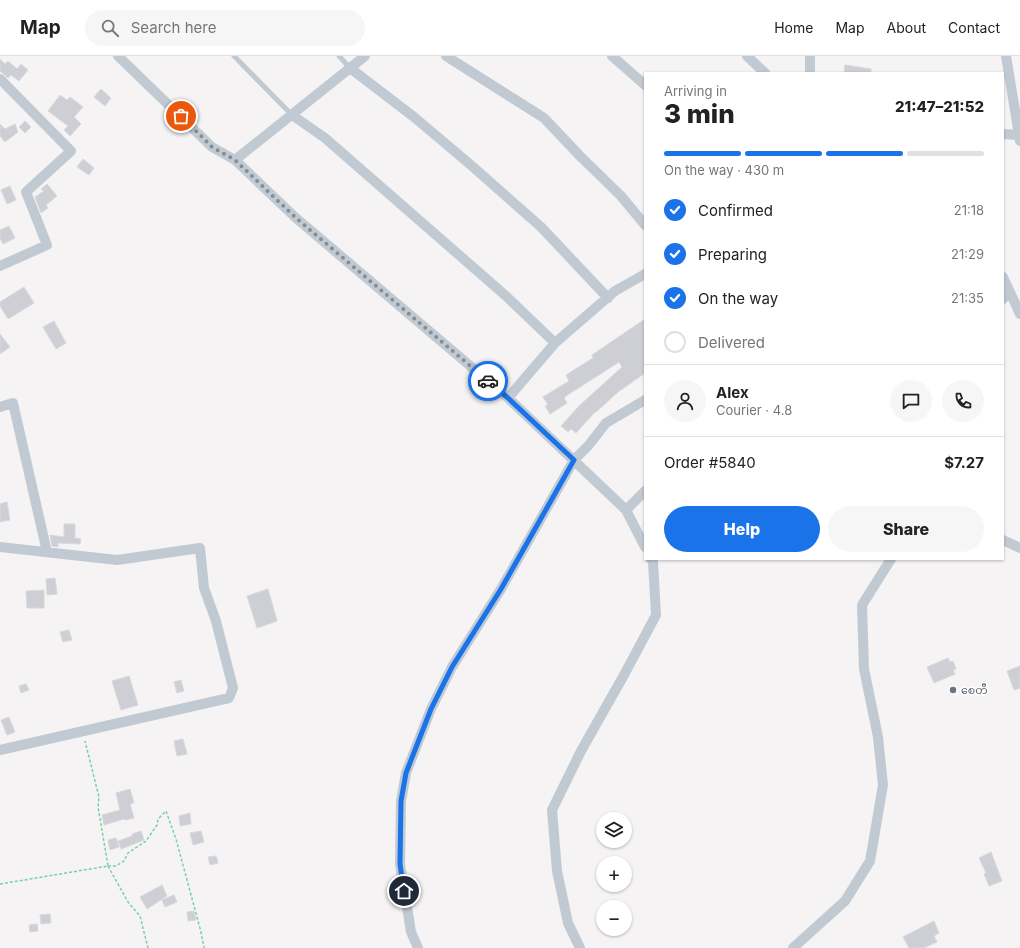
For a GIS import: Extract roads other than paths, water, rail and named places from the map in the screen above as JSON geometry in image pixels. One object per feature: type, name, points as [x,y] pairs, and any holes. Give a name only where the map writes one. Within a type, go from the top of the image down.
[{"type":"street","points":[[118,56],[212,147],[235,160],[296,218],[508,398],[626,510],[644,545]]},
{"type":"street","points":[[235,160],[365,56]]},
{"type":"street","points":[[446,56],[544,118],[621,196],[644,224]]},
{"type":"street","points":[[612,56],[644,84]]},
{"type":"street","points":[[746,56],[764,72]]},
{"type":"street","points":[[810,56],[810,72]]},
{"type":"street","points":[[1004,134],[1019,137],[1006,56]]},
{"type":"street","points":[[350,68],[431,132],[536,222],[608,298]]},
{"type":"street","points":[[0,80],[70,151],[26,192],[47,245],[0,266]]},
{"type":"street","points":[[292,115],[326,138],[506,296],[554,343]]},
{"type":"street","points":[[508,398],[554,343],[615,292],[644,275]]},
{"type":"street","points":[[1004,283],[1006,295],[1020,314]]},
{"type":"street","points":[[418,948],[411,932],[400,864],[401,801],[406,773],[431,709],[452,667],[501,589],[574,460],[588,446],[606,423],[644,401]]},
{"type":"street","points":[[0,407],[13,404],[47,552]]},
{"type":"street","points":[[626,510],[644,492]]},
{"type":"street","points":[[1004,540],[1020,548]]},
{"type":"street","points":[[0,547],[117,560],[200,548],[204,588],[216,621],[233,688],[229,698],[0,750]]},
{"type":"street","points":[[580,948],[568,922],[557,871],[552,810],[581,751],[624,675],[656,614],[652,560]]},
{"type":"street","points":[[793,948],[845,901],[870,861],[883,785],[878,737],[864,668],[862,605],[890,560]]},
{"type":"lane","points":[[234,56],[292,115]]},
{"type":"lane","points":[[339,56],[350,68]]},
{"type":"place","name":"စေတီ","points":[[953,690]]}]
